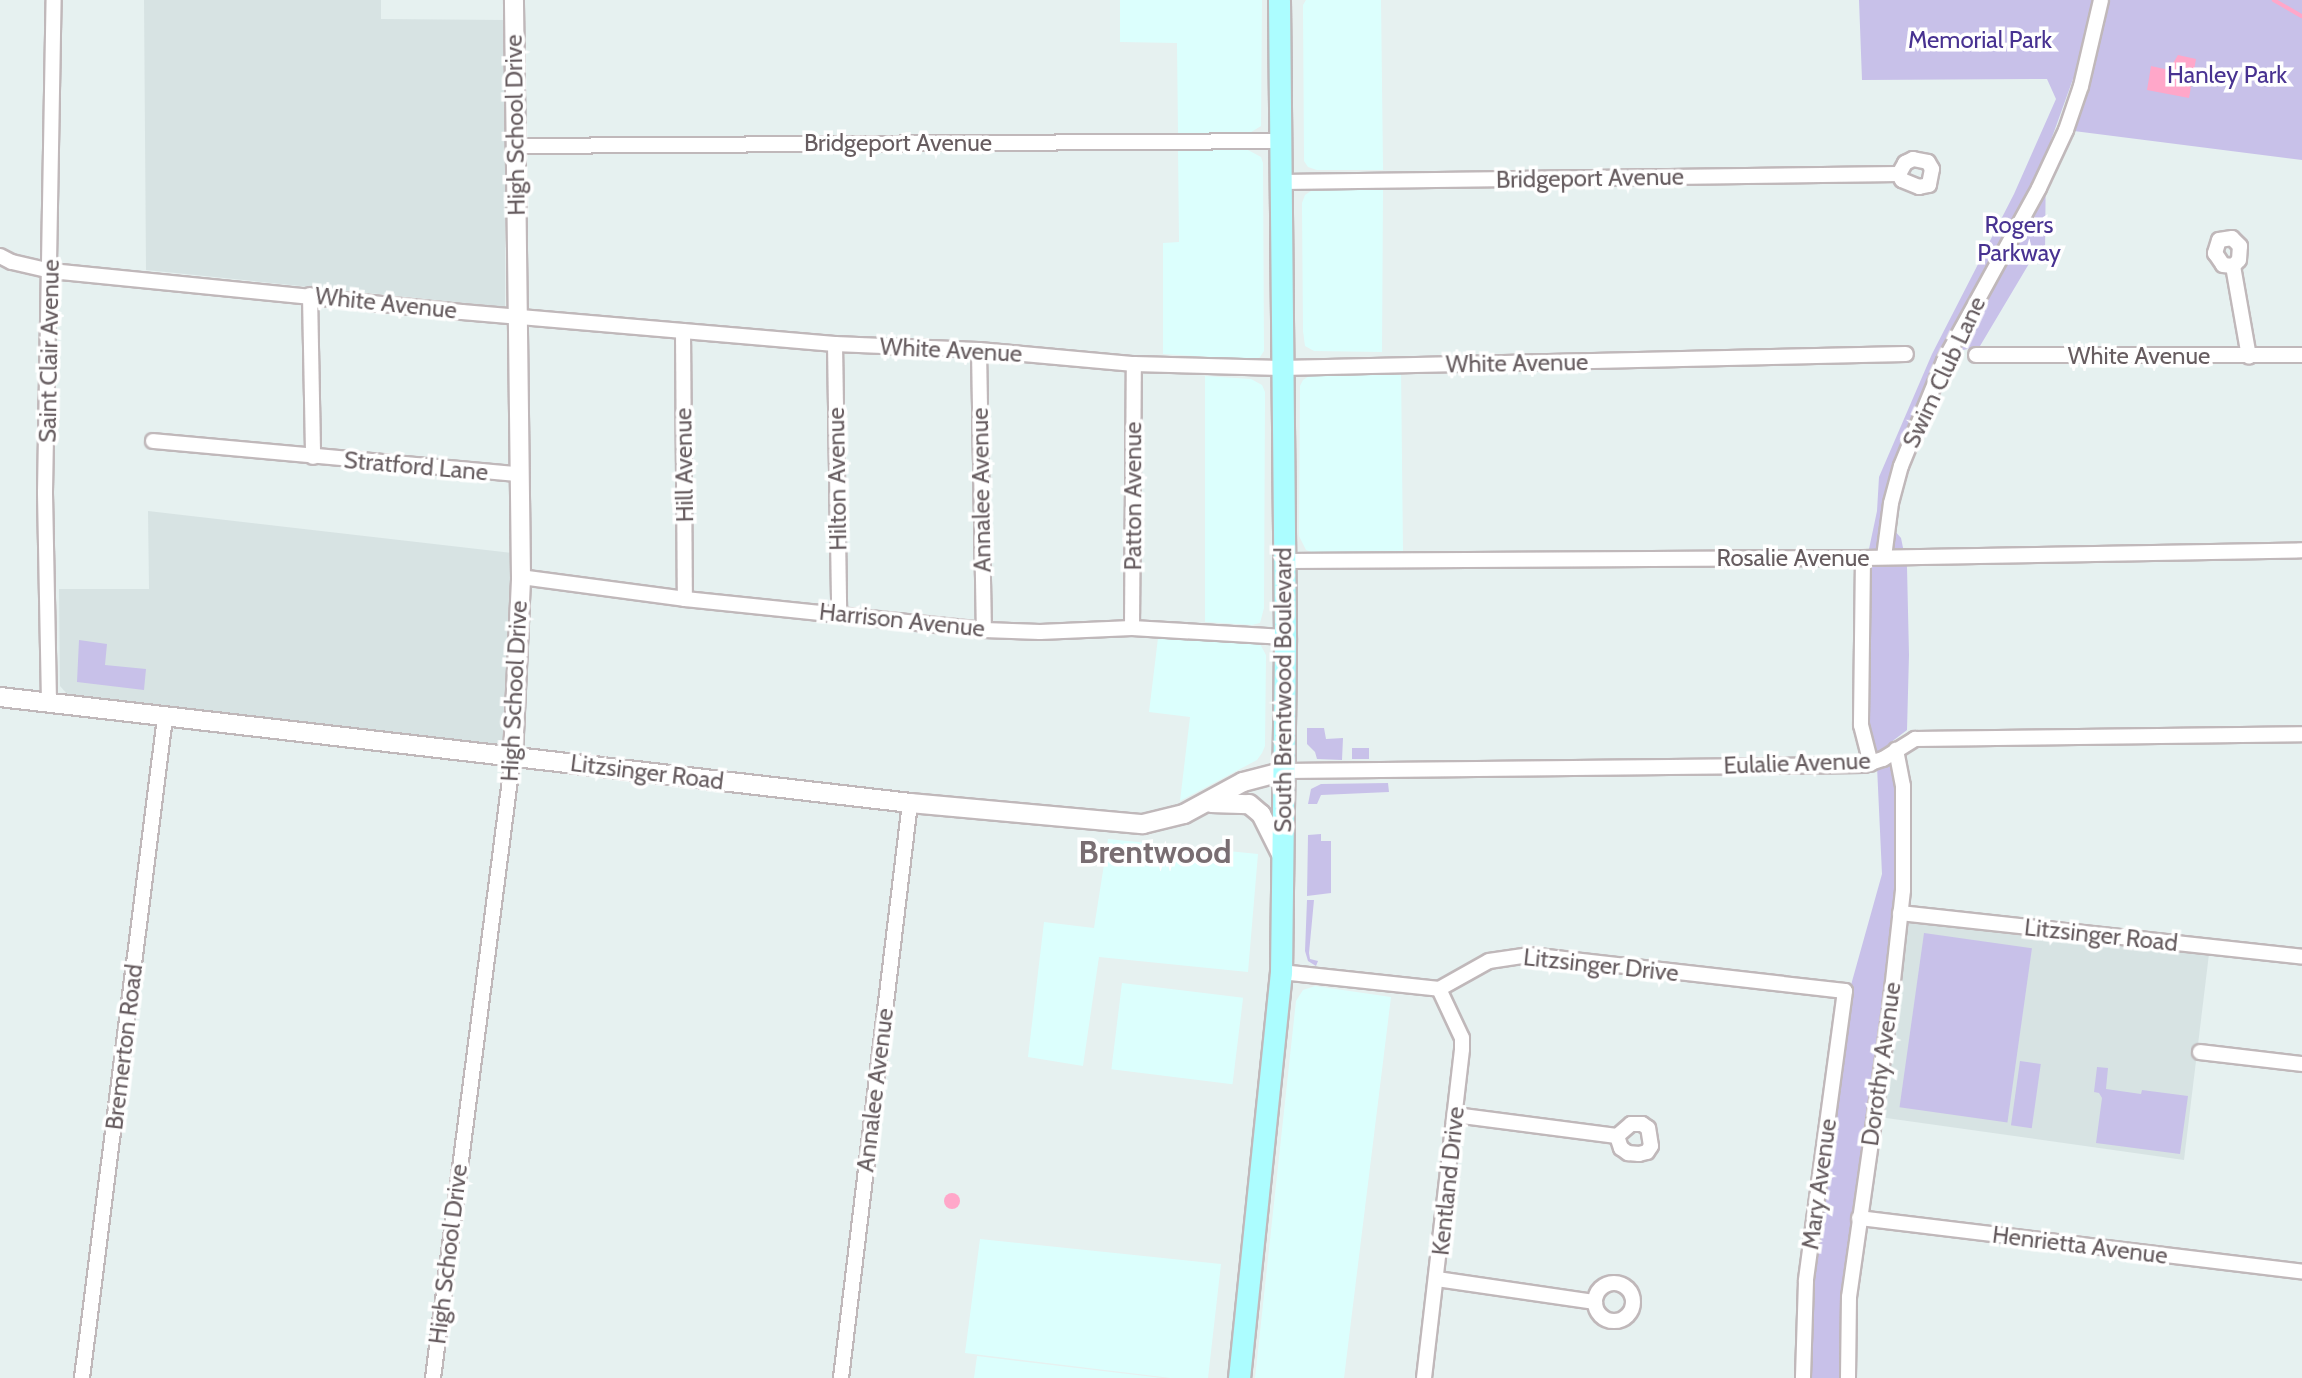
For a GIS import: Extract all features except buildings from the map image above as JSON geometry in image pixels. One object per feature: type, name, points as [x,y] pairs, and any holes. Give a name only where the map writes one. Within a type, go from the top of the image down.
[{"type":"main road","name":"South Brentwood Boulevard","points":[[1239,1378],[1282,972],[1285,637],[1279,0]]},
{"type":"street","name":"Saint Clair Avenue","points":[[49,702],[45,492],[54,0]]},
{"type":"street","name":"High School Drive","points":[[433,1378],[513,756],[521,577],[520,316],[514,0]]},
{"type":"street","name":"Swim Club Lane","points":[[1884,558],[1891,503],[1901,466],[1944,361],[2039,188],[2066,130],[2081,86],[2101,0]]},
{"type":"street","name":"Bridgeport Avenue","points":[[516,146],[1281,141]]},
{"type":"street","name":"Bridgeport Avenue","points":[[1281,182],[1899,174]]},
{"type":"street","name":"White Avenue","points":[[0,256],[12,262],[51,271],[520,316],[835,344],[979,349],[1134,364],[1281,368],[1906,355]]},
{"type":"street","points":[[2233,266],[2249,357]]},
{"type":"street","name":"Stratford Lane","points":[[310,295],[313,457]]},
{"type":"street","name":"Hill Avenue","points":[[683,331],[685,599]]},
{"type":"street","name":"Hilton Avenue","points":[[835,344],[839,613]]},
{"type":"street","name":"Annalee Avenue","points":[[979,349],[984,630]]},
{"type":"street","name":"White Avenue","points":[[1976,355],[2302,355]]},
{"type":"street","name":"Patton Avenue","points":[[1132,628],[1134,364]]},
{"type":"street","name":"Stratford Lane","points":[[153,441],[519,474]]},
{"type":"street","name":"Rosalie Avenue","points":[[1284,561],[1884,558],[2302,551]]},
{"type":"street","points":[[1863,558],[1861,725],[1871,764]]},
{"type":"street","name":"Harrison Avenue","points":[[521,577],[685,599],[984,630],[1040,632],[1132,628],[1285,637]]},
{"type":"street","name":"Litzsinger Road","points":[[0,697],[910,803],[1143,824],[1184,814],[1243,782],[1285,771]]},
{"type":"street","name":"Bremerton Road","points":[[82,1378],[165,716]]},
{"type":"street","name":"Eulalie Avenue","points":[[1285,771],[1871,764],[1915,739],[2302,734]]},
{"type":"street","name":"Dorothy Avenue","points":[[1848,1378],[1846,1333],[1900,913],[1903,786],[1896,750]]},
{"type":"street","name":"Annalee Avenue","points":[[841,1378],[910,803]]},
{"type":"street","points":[[1208,803],[1249,804],[1261,814],[1283,858]]},
{"type":"street","name":"Litzsinger Road","points":[[1900,913],[2302,957]]},
{"type":"street","name":"Litzsinger Drive","points":[[1438,989],[1489,961],[1529,955],[1845,991]]},
{"type":"street","points":[[1282,972],[1438,989]]},
{"type":"street","name":"Kentland Drive","points":[[1424,1378],[1462,1038],[1438,989]]},
{"type":"street","name":"Mary Avenue","points":[[1803,1378],[1806,1281],[1845,991]]},
{"type":"street","points":[[2200,1052],[2302,1064]]},
{"type":"street","points":[[1455,1115],[1617,1136]]},
{"type":"street","name":"Henrietta Avenue","points":[[1859,1218],[2302,1272]]},
{"type":"street","points":[[1437,1279],[1595,1302]]},
{"type":"shaded area","points":[[144,0],[381,0],[381,19],[506,20],[505,307],[146,270]]},
{"type":"shaded area","points":[[1120,0],[1262,0],[1261,126],[1248,134],[1178,134],[1177,43],[1120,42]]},
{"type":"shaded area","points":[[1306,0],[1381,0],[1383,170],[1317,170],[1308,167],[1304,161],[1303,5]]},
{"type":"shaded area","points":[[2178,55],[2196,59],[2189,98],[2147,90],[2151,66],[2169,70]]},
{"type":"shaded area","points":[[1178,148],[1248,150],[1261,157],[1264,351],[1258,360],[1163,354],[1163,243],[1179,242]]},
{"type":"shaded area","points":[[1383,186],[1382,352],[1314,351],[1305,346],[1303,331],[1302,203],[1305,195],[1317,187]]},
{"type":"shaded area","points":[[1401,369],[1403,554],[1314,553],[1306,550],[1299,536],[1300,386],[1303,380],[1317,371]]},
{"type":"shaded area","points":[[1205,376],[1251,379],[1262,385],[1265,392],[1264,608],[1260,623],[1252,625],[1205,622]]},
{"type":"shaded area","points":[[148,511],[512,553],[508,737],[497,745],[68,695],[60,686],[59,589],[149,589]]},
{"type":"shaded area","points":[[1158,638],[1252,641],[1260,644],[1266,655],[1265,746],[1262,753],[1257,760],[1180,801],[1190,717],[1149,712]]},
{"type":"shaded area","points":[[1108,839],[1258,854],[1248,972],[1099,957],[1083,1066],[1028,1057],[1044,922],[1094,928]]},
{"type":"shaded area","points":[[1910,920],[2209,954],[2184,1160],[1879,1117],[1904,928]]},
{"type":"shaded area","points":[[1122,983],[1243,998],[1232,1084],[1111,1069]]},
{"type":"shaded area","points":[[1315,986],[1391,997],[1344,1378],[1255,1378],[1296,1001],[1303,990]]},
{"type":"shaded area","points":[[952,1193],[958,1195],[958,1207],[952,1209],[946,1207],[944,1201],[946,1195]]},
{"type":"shaded area","points":[[980,1239],[1221,1264],[1208,1378],[1171,1378],[965,1353]]},
{"type":"shaded area","points":[[977,1356],[1162,1378],[974,1378]]},
{"type":"green space","points":[[1859,0],[2302,0],[2302,160],[2066,130],[2082,79],[2073,79],[2046,154],[2045,253],[2030,262],[1980,346],[1951,353],[1905,466],[1894,506],[1894,530],[1901,538],[1907,567],[1909,655],[1907,730],[1890,743],[1898,799],[1894,912],[1841,1304],[1841,1378],[1810,1378],[1809,1311],[1851,985],[1882,874],[1876,745],[1868,738],[1866,605],[1869,549],[1877,511],[1879,477],[1932,354],[2014,194],[2056,99],[2047,79],[1862,80]]},
{"type":"green space","points":[[79,640],[107,644],[105,665],[146,669],[144,690],[77,682]]},
{"type":"green space","points":[[1307,728],[1324,728],[1326,739],[1343,738],[1342,760],[1317,759],[1315,752],[1307,744]]},
{"type":"green space","points":[[1352,748],[1369,748],[1369,759],[1352,759]]},
{"type":"green space","points":[[1388,783],[1389,792],[1321,795],[1317,804],[1308,804],[1311,789],[1321,784]]},
{"type":"green space","points":[[1321,834],[1321,841],[1331,841],[1331,893],[1307,896],[1308,835]]},
{"type":"green space","points":[[1307,900],[1314,900],[1309,953],[1310,959],[1318,961],[1316,966],[1308,961],[1305,951]]},
{"type":"green space","points":[[1924,933],[2032,948],[2007,1122],[1900,1107]]},
{"type":"green space","points":[[2020,1061],[2041,1064],[2032,1128],[2011,1125]]},
{"type":"green space","points":[[2097,1067],[2108,1068],[2106,1089],[2188,1096],[2180,1154],[2096,1143],[2102,1098],[2099,1093],[2094,1092]]},
{"type":"waterway","points":[[2274,0],[2302,16]]},
{"type":"district","name":"Brentwood","points":[[1155,852]]},
{"type":"park label","name":"Memorial Park","points":[[1980,40]]},
{"type":"park label","name":"Hanley Park","points":[[2227,75]]},
{"type":"park label","name":"Rogers Parkway","points":[[2019,239]]}]
